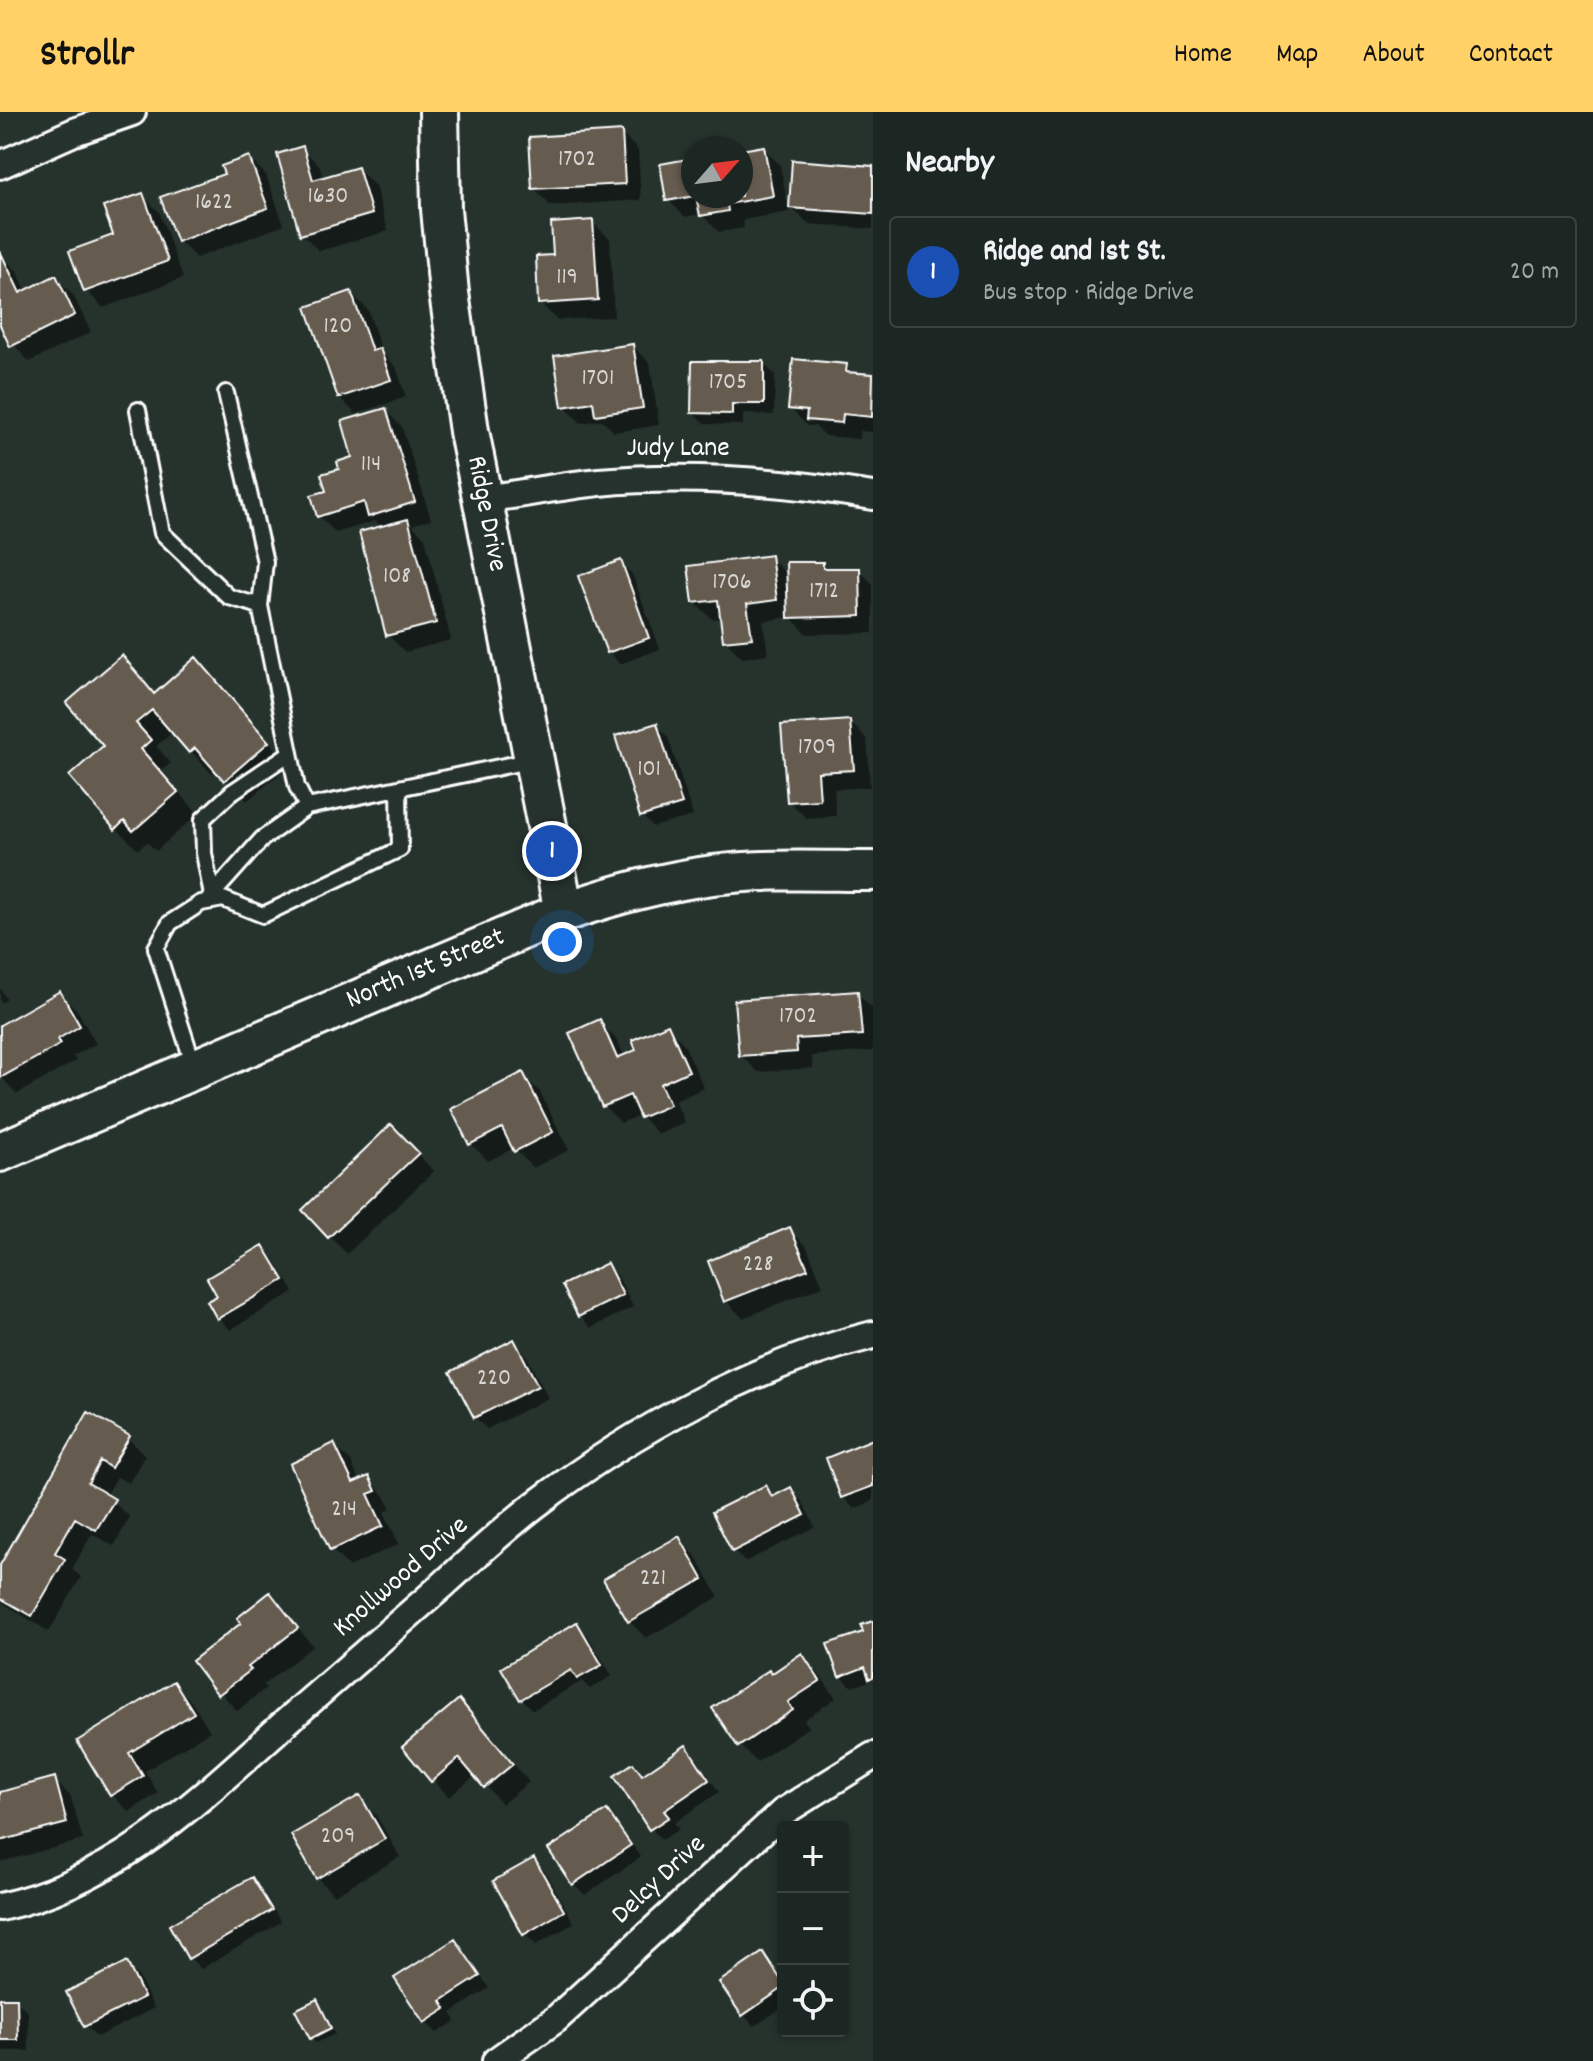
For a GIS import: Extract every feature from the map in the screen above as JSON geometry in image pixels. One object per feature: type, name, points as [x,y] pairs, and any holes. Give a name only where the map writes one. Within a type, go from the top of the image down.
[{"type":"street","points":[[0,165],[74,132],[132,112]]},
{"type":"street","name":"Ridge Drive","points":[[439,112],[441,209],[449,293],[469,431],[564,912]]},
{"type":"street","name":"Judy Lane","points":[[483,499],[598,482],[653,479],[767,482],[873,496]]},
{"type":"street","name":"North 1st Street","points":[[0,1152],[564,912],[619,893],[716,875],[777,870],[873,871]]},
{"type":"street","name":"Knollwood Drive","points":[[0,1907],[79,1881],[145,1843],[231,1774],[510,1526],[583,1471],[685,1409],[770,1370],[873,1335]]},
{"type":"street","name":"Delcy Drive","points":[[496,2061],[556,2019],[783,1812],[873,1756]]},
{"type":"lane","points":[[226,393],[265,562],[260,606],[297,787],[307,807]]},
{"type":"lane","points":[[138,410],[162,533],[229,597],[260,606]]},
{"type":"lane","points":[[212,898],[204,853],[203,819],[232,792],[290,753]]},
{"type":"lane","points":[[195,1069],[156,948],[170,923],[212,898],[262,839],[307,807],[533,760]]},
{"type":"lane","points":[[212,898],[223,899],[263,915],[400,849],[399,788]]},
{"type":"building","points":[[622,131],[625,184],[532,189],[529,137]]},
{"type":"building","points":[[303,146],[313,180],[358,167],[372,214],[300,235],[277,154]]},
{"type":"building","points":[[764,146],[773,196],[753,199],[753,148]]},
{"type":"building","points":[[249,156],[268,208],[177,242],[160,197],[224,174],[221,166]]},
{"type":"building","points":[[681,160],[681,198],[666,201],[660,164]]},
{"type":"building","points":[[792,160],[873,166],[873,214],[789,208]]},
{"type":"building","points":[[143,193],[168,261],[84,292],[69,251],[113,235],[103,207]]},
{"type":"building","points":[[698,208],[728,208],[728,211],[700,216]]},
{"type":"building","points":[[593,220],[598,300],[538,304],[536,256],[553,255],[551,223]]},
{"type":"building","points":[[0,251],[20,293],[56,275],[75,315],[10,347],[0,325]]},
{"type":"building","points":[[351,291],[372,351],[380,348],[391,380],[338,398],[306,307]]},
{"type":"building","points":[[633,344],[643,408],[595,415],[593,402],[562,407],[554,356]]},
{"type":"building","points":[[793,359],[847,364],[846,372],[873,374],[872,417],[843,414],[842,423],[806,420],[807,411],[788,409]]},
{"type":"building","points":[[692,361],[764,361],[764,404],[732,404],[732,414],[691,413]]},
{"type":"building","points":[[386,408],[415,502],[368,517],[364,502],[317,517],[311,495],[326,491],[321,474],[339,469],[337,462],[352,457],[342,421]]},
{"type":"building","points":[[408,519],[436,623],[386,636],[359,532]]},
{"type":"building","points":[[771,555],[777,600],[747,604],[752,638],[723,641],[718,600],[693,603],[688,566]]},
{"type":"building","points":[[621,560],[649,638],[607,653],[578,576]]},
{"type":"building","points":[[786,562],[823,562],[823,568],[860,568],[861,616],[788,618]]},
{"type":"building","points":[[122,655],[154,694],[196,657],[269,742],[224,781],[195,748],[189,753],[152,710],[136,723],[151,740],[141,749],[178,792],[133,831],[124,821],[115,830],[69,776],[103,746],[66,703]]},
{"type":"building","points":[[850,720],[854,770],[818,772],[820,800],[787,802],[781,725]]},
{"type":"building","points":[[657,723],[682,804],[640,817],[615,736]]},
{"type":"building","points":[[60,991],[80,1026],[58,1039],[61,1044],[0,1078],[0,1025]]},
{"type":"building","points":[[858,991],[862,1035],[796,1039],[797,1052],[739,1056],[734,1000]]},
{"type":"building","points":[[600,1019],[617,1058],[636,1050],[632,1040],[668,1024],[689,1071],[660,1084],[670,1105],[640,1118],[630,1095],[602,1107],[569,1033]]},
{"type":"building","points":[[523,1072],[553,1132],[514,1152],[502,1128],[469,1145],[451,1109]]},
{"type":"building","points":[[391,1124],[419,1153],[328,1238],[302,1210]]},
{"type":"building","points":[[790,1227],[808,1269],[724,1302],[708,1261]]},
{"type":"building","points":[[263,1245],[284,1280],[217,1319],[207,1301],[217,1296],[207,1278]]},
{"type":"building","points":[[607,1263],[623,1295],[578,1317],[562,1285]]},
{"type":"building","points":[[514,1339],[538,1386],[474,1418],[450,1372]]},
{"type":"building","points":[[88,1412],[130,1436],[111,1468],[100,1461],[88,1483],[115,1499],[96,1530],[75,1518],[55,1553],[65,1559],[32,1616],[0,1598],[0,1565]]},
{"type":"building","points":[[873,1439],[873,1486],[841,1498],[826,1458]]},
{"type":"building","points":[[334,1443],[353,1483],[369,1476],[376,1491],[368,1494],[383,1526],[330,1551],[290,1464]]},
{"type":"building","points":[[766,1485],[772,1497],[791,1487],[805,1515],[732,1552],[712,1512]]},
{"type":"building","points":[[679,1536],[703,1579],[628,1622],[603,1579]]},
{"type":"building","points":[[270,1592],[298,1628],[218,1695],[192,1661],[241,1623],[237,1618]]},
{"type":"building","points":[[873,1621],[873,1677],[869,1679],[865,1667],[839,1677],[827,1644],[863,1632],[861,1625]]},
{"type":"building","points":[[577,1622],[602,1665],[577,1679],[571,1670],[520,1700],[501,1668]]},
{"type":"building","points":[[802,1653],[820,1681],[788,1702],[793,1710],[738,1747],[712,1708],[769,1670],[771,1674]]},
{"type":"building","points":[[174,1681],[194,1713],[129,1753],[143,1776],[110,1796],[77,1741]]},
{"type":"building","points":[[459,1699],[513,1764],[484,1788],[459,1758],[431,1782],[402,1747]]},
{"type":"building","points":[[686,1745],[709,1780],[664,1811],[669,1817],[649,1830],[614,1776],[633,1763],[642,1775]]},
{"type":"building","points":[[55,1777],[67,1823],[0,1841],[0,1792]]},
{"type":"building","points":[[360,1795],[385,1839],[316,1879],[291,1835]]},
{"type":"building","points":[[607,1810],[631,1845],[572,1885],[548,1849]]},
{"type":"building","points":[[534,1858],[564,1911],[523,1935],[493,1881]]},
{"type":"building","points":[[252,1877],[272,1910],[188,1959],[169,1925]]},
{"type":"building","points":[[455,1939],[480,1976],[441,2001],[446,2009],[424,2023],[394,1978]]},
{"type":"building","points":[[763,1952],[777,1974],[777,1992],[742,2016],[719,1982]]},
{"type":"building","points":[[127,1962],[144,1997],[84,2027],[66,1992]]},
{"type":"building","points":[[0,1998],[17,1998],[18,2040],[0,2040]]},
{"type":"building","points":[[317,1999],[331,2028],[310,2039],[295,2010]]},
{"type":"place","name":"Ridge and 1st St.","points":[[552,851]]}]
